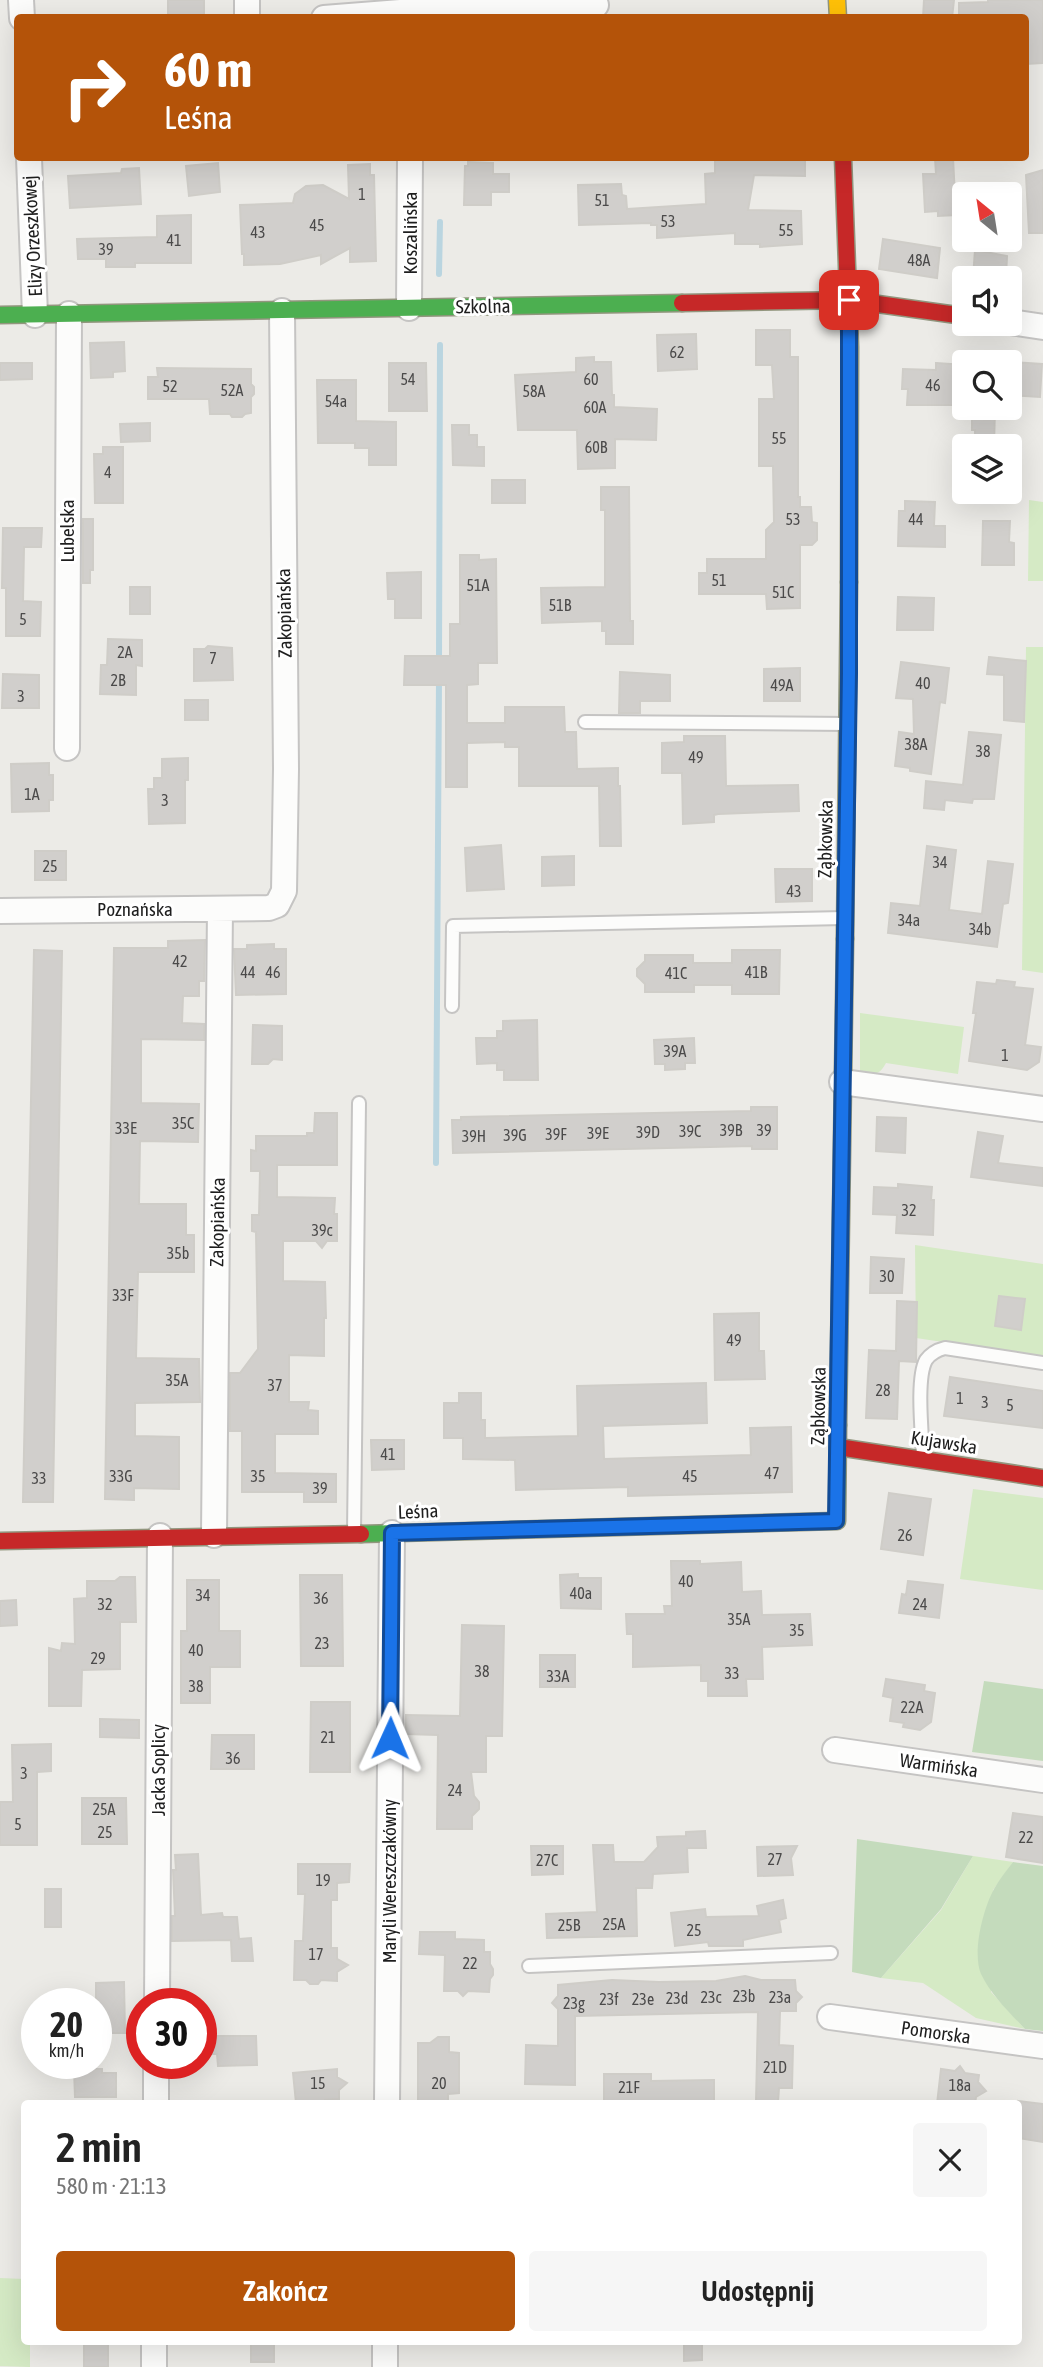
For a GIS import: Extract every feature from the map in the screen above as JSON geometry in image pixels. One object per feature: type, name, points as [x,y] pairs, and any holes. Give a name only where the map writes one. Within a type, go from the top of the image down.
[{"type":"street","points":[[368,14],[413,10],[596,5]]},
{"type":"street","name":"Elizy Orzeszkowej","points":[[29,161],[35,315]]},
{"type":"street","name":"Koszalińska","points":[[409,308],[410,161]]},
{"type":"street","name":"Ząbkowska","points":[[836,1521],[848,724],[849,300],[843,161]]},
{"type":"street","name":"Szkolna","points":[[0,315],[849,300],[952,314]]},
{"type":"street","name":"Zakopiańska","points":[[270,908],[277,905],[284,891],[286,769],[282,311]]},
{"type":"street","name":"Lubelska","points":[[67,748],[69,314]]},
{"type":"street","points":[[1022,324],[1043,327]]},
{"type":"street","name":"Poznańska","points":[[0,911],[270,908]]},
{"type":"street","name":"Zakopiańska","points":[[214,1535],[220,909]]},
{"type":"street","points":[[842,1082],[1043,1110]]},
{"type":"street","name":"Kujawska","points":[[838,1447],[1043,1478]]},
{"type":"street","name":"Leśna","points":[[0,1541],[836,1521]]},
{"type":"street","name":"Maryli Wereszczakówny","points":[[387,2100],[392,1533]]},
{"type":"street","name":"Jacka Soplicy","points":[[157,1988],[160,1536]]},
{"type":"street","name":"Warmińska","points":[[835,1750],[1043,1780]]},
{"type":"street","name":"Pomorska","points":[[830,2017],[1043,2046]]},
{"type":"street","points":[[156,2079],[156,2100]]},
{"type":"street","points":[[154,2367],[155,2345]]},
{"type":"street","points":[[385,2345],[385,2367]]},
{"type":"lane","points":[[585,722],[848,724]]},
{"type":"lane","points":[[452,1006],[453,926],[845,918]]},
{"type":"lane","points":[[354,1534],[359,1103]]},
{"type":"lane","points":[[923,1460],[921,1379],[928,1357],[936,1350],[945,1348],[1043,1363]]},
{"type":"lane","points":[[529,1966],[831,1953]]},
{"type":"green space","points":[[1029,500],[1043,502],[1043,581],[1028,581]]},
{"type":"green space","points":[[1026,647],[1043,647],[1043,973],[1022,970]]},
{"type":"green space","points":[[860,1013],[964,1027],[958,1074],[886,1063],[875,1074],[860,1073]]},
{"type":"green space","points":[[915,1245],[1043,1264],[1043,1357],[916,1338]]},
{"type":"green space","points":[[973,1489],[1043,1498],[1043,1590],[960,1579]]},
{"type":"green space","points":[[984,1681],[1043,1689],[1043,1761],[972,1752]]},
{"type":"green space","points":[[857,1839],[973,1856],[941,1909],[881,1978],[852,1972]]},
{"type":"green space","points":[[973,1856],[1013,1862],[993,1890],[991,1992],[1025,2029],[976,2018],[923,1983],[881,1978],[941,1910]]},
{"type":"green space","points":[[1013,1862],[1043,1866],[1043,2031],[1025,2029],[990,1989],[979,1965],[978,1943],[986,1908],[996,1886]]},
{"type":"green space","points":[[0,2278],[21,2279],[21,2345],[30,2345],[30,2367],[0,2366]]},
{"type":"building","points":[[168,0],[204,0],[204,14],[168,14]]},
{"type":"building","points":[[924,0],[954,0],[952,14],[923,14]]},
{"type":"building","points":[[1043,0],[1043,63],[1029,64],[1029,14],[959,14],[959,3]]},
{"type":"building","points":[[715,161],[805,161],[805,176],[754,175],[748,210],[801,211],[802,244],[760,247],[760,244],[735,244],[735,233],[657,238],[657,225],[651,223],[579,225],[578,185],[621,184],[627,209],[706,204],[705,174],[715,173]]},
{"type":"building","points":[[935,161],[953,161],[952,215],[938,216],[938,211],[925,212],[923,174],[936,174]]},
{"type":"building","points":[[468,162],[493,163],[493,174],[509,174],[509,192],[491,192],[491,205],[464,205],[465,166],[468,166]]},
{"type":"building","points":[[218,163],[220,192],[189,196],[186,166]]},
{"type":"building","points":[[370,164],[370,175],[374,175],[376,261],[350,262],[350,248],[321,264],[321,255],[280,264],[244,265],[240,205],[293,203],[295,194],[306,186],[323,185],[349,199],[348,165]]},
{"type":"building","points":[[139,168],[141,204],[70,208],[68,176],[121,173],[122,169]]},
{"type":"building","points":[[1043,170],[1043,233],[1029,233],[1026,175]]},
{"type":"building","points":[[191,215],[191,263],[135,263],[135,267],[106,267],[106,259],[78,259],[77,239],[157,237],[157,216]]},
{"type":"building","points":[[883,239],[940,248],[937,278],[879,269]]},
{"type":"building","points":[[975,252],[1007,256],[1007,266],[974,266]]},
{"type":"building","points":[[756,330],[790,330],[790,357],[798,357],[798,497],[800,507],[811,507],[812,522],[817,523],[817,540],[812,545],[800,545],[800,608],[767,609],[766,594],[699,594],[699,573],[707,573],[707,559],[766,559],[766,530],[774,522],[773,466],[759,466],[759,399],[774,399],[772,365],[756,365]]},
{"type":"building","points":[[696,334],[697,369],[658,371],[657,335]]},
{"type":"building","points":[[124,342],[125,371],[113,372],[113,377],[91,378],[90,343]]},
{"type":"building","points":[[594,357],[594,362],[611,362],[614,407],[657,409],[656,440],[615,439],[615,468],[578,469],[577,430],[518,430],[515,375],[576,372],[576,358]]},
{"type":"building","points":[[0,363],[32,363],[32,379],[0,380]]},
{"type":"building","points":[[389,363],[426,363],[427,411],[389,411]]},
{"type":"building","points":[[936,363],[952,364],[952,405],[907,405],[908,389],[902,389],[903,369],[936,370]]},
{"type":"building","points":[[1022,363],[1042,364],[1040,397],[1022,396]]},
{"type":"building","points":[[157,368],[251,369],[254,394],[251,397],[251,413],[242,417],[210,414],[209,399],[148,399],[148,377],[158,377]]},
{"type":"building","points":[[317,380],[356,380],[356,421],[396,422],[396,465],[369,465],[369,448],[355,448],[355,443],[318,443]]},
{"type":"building","points":[[972,420],[995,420],[994,434],[975,434],[975,430],[972,430]]},
{"type":"building","points":[[150,423],[150,441],[121,442],[120,424]]},
{"type":"building","points":[[452,425],[469,425],[469,435],[477,435],[477,447],[484,447],[484,466],[453,465]]},
{"type":"building","points":[[103,447],[123,447],[123,503],[95,503],[94,454],[103,454]]},
{"type":"building","points":[[492,480],[525,480],[525,503],[492,503]]},
{"type":"building","points":[[601,487],[629,487],[630,621],[633,621],[633,644],[606,644],[606,631],[602,631],[602,621],[542,623],[541,588],[605,587],[605,510],[601,510]]},
{"type":"building","points":[[905,501],[935,502],[934,526],[945,526],[945,547],[898,546],[899,511],[905,511]]},
{"type":"building","points":[[83,519],[93,519],[93,570],[90,570],[90,583],[83,583]]},
{"type":"building","points":[[983,521],[1010,521],[1009,542],[1014,543],[1014,565],[982,565]]},
{"type":"building","points":[[3,528],[42,528],[41,547],[24,547],[23,601],[41,602],[40,636],[6,636],[6,588],[2,588]]},
{"type":"building","points":[[460,555],[479,555],[479,560],[496,559],[497,663],[478,663],[478,684],[467,685],[467,723],[505,723],[505,707],[564,707],[565,732],[576,732],[577,769],[618,768],[621,846],[600,846],[599,786],[519,786],[519,747],[505,747],[505,742],[467,743],[467,787],[446,787],[446,685],[404,685],[405,656],[450,656],[450,624],[460,624]]},
{"type":"building","points":[[421,572],[421,618],[395,618],[395,599],[388,599],[387,573]]},
{"type":"building","points":[[130,587],[150,587],[150,614],[130,614]]},
{"type":"building","points":[[898,597],[934,598],[933,630],[897,630]]},
{"type":"building","points":[[108,639],[142,640],[142,666],[136,665],[136,695],[100,694],[101,665],[107,665]]},
{"type":"building","points":[[208,646],[232,648],[233,680],[194,681],[194,649],[205,649]]},
{"type":"building","points":[[989,657],[1026,661],[1024,722],[1004,720],[1004,675],[987,674]]},
{"type":"building","points":[[901,662],[949,668],[945,703],[940,702],[931,774],[895,766],[899,732],[914,734],[913,699],[896,698]]},
{"type":"building","points":[[800,668],[800,701],[764,701],[764,669]]},
{"type":"building","points":[[620,672],[670,675],[670,701],[640,701],[640,713],[619,713]]},
{"type":"building","points":[[3,674],[39,675],[39,708],[2,708]]},
{"type":"building","points":[[185,700],[208,700],[208,720],[185,720]]},
{"type":"building","points":[[969,732],[1001,735],[994,799],[973,799],[972,803],[945,800],[944,810],[924,808],[926,781],[963,785]]},
{"type":"building","points":[[684,736],[725,736],[726,786],[798,785],[799,811],[718,814],[714,815],[714,822],[683,824],[682,773],[662,773],[662,743],[684,742]]},
{"type":"building","points":[[188,758],[185,823],[149,824],[148,789],[154,789],[154,778],[162,778],[162,759]]},
{"type":"building","points":[[49,763],[49,775],[53,775],[53,800],[49,800],[49,811],[12,812],[11,764]]},
{"type":"building","points":[[501,845],[504,889],[467,891],[465,848]]},
{"type":"building","points":[[927,846],[956,850],[949,910],[982,914],[988,861],[1013,864],[1008,903],[1003,904],[997,947],[888,933],[891,903],[920,906]]},
{"type":"building","points":[[35,851],[66,851],[66,880],[35,880]]},
{"type":"building","points":[[574,856],[574,885],[542,886],[542,857]]},
{"type":"building","points":[[775,869],[812,869],[812,901],[776,902]]},
{"type":"building","points":[[205,940],[204,981],[199,981],[199,996],[183,996],[182,1023],[204,1024],[204,1040],[141,1039],[141,1103],[199,1104],[198,1142],[140,1141],[139,1204],[186,1204],[186,1235],[194,1235],[194,1272],[138,1272],[136,1358],[199,1359],[200,1402],[135,1403],[135,1436],[179,1437],[179,1489],[134,1488],[134,1500],[105,1499],[114,948],[168,948],[168,941]]},
{"type":"building","points":[[274,944],[274,949],[286,949],[286,994],[236,995],[234,949],[247,949],[247,945]]},
{"type":"building","points":[[34,950],[62,951],[53,1502],[23,1502]]},
{"type":"building","points":[[732,950],[780,950],[779,994],[732,994],[732,985],[694,985],[694,992],[645,992],[645,984],[637,976],[637,969],[645,961],[645,955],[693,955],[693,963],[732,963]]},
{"type":"building","points":[[997,980],[1015,982],[1014,987],[1033,989],[1025,1045],[1041,1047],[1039,1062],[1027,1070],[969,1061],[976,1013],[973,1013],[977,982],[996,984]]},
{"type":"building","points":[[537,1020],[538,1080],[504,1080],[504,1070],[497,1070],[497,1063],[477,1064],[476,1038],[497,1038],[497,1031],[503,1031],[503,1021]]},
{"type":"building","points":[[253,1025],[282,1026],[282,1060],[273,1059],[268,1064],[252,1064]]},
{"type":"building","points":[[694,1038],[695,1063],[685,1063],[685,1069],[665,1070],[665,1064],[655,1064],[654,1040]]},
{"type":"building","points":[[751,1107],[777,1107],[777,1149],[752,1149],[752,1146],[453,1153],[452,1120],[461,1120],[461,1117],[751,1111]]},
{"type":"building","points":[[315,1113],[337,1113],[337,1165],[277,1165],[277,1197],[335,1198],[337,1241],[327,1241],[322,1248],[316,1241],[283,1241],[283,1281],[325,1282],[324,1356],[289,1355],[289,1402],[309,1402],[308,1410],[318,1411],[318,1434],[275,1434],[275,1473],[336,1474],[336,1502],[304,1502],[304,1492],[242,1492],[242,1431],[230,1431],[230,1373],[240,1373],[258,1349],[256,1232],[252,1231],[252,1215],[259,1215],[260,1171],[251,1171],[251,1150],[256,1151],[256,1136],[307,1136],[307,1133],[314,1133]]},
{"type":"building","points":[[877,1117],[906,1118],[905,1153],[876,1151]]},
{"type":"building","points":[[978,1132],[1003,1136],[998,1163],[1043,1168],[1043,1186],[971,1177]]},
{"type":"building","points":[[898,1184],[932,1187],[933,1235],[896,1233],[897,1215],[873,1214],[874,1187],[898,1188]]},
{"type":"building","points":[[871,1257],[904,1259],[902,1293],[870,1293]]},
{"type":"building","points":[[999,1296],[1025,1299],[1021,1330],[995,1326]]},
{"type":"building","points":[[897,1301],[917,1302],[916,1362],[899,1361],[897,1419],[866,1418],[869,1350],[896,1351]]},
{"type":"building","points":[[759,1313],[759,1351],[764,1351],[765,1379],[715,1380],[714,1314]]},
{"type":"building","points":[[950,1377],[1043,1391],[1043,1428],[944,1416]]},
{"type":"building","points":[[706,1383],[707,1423],[603,1426],[604,1459],[751,1455],[750,1428],[791,1427],[792,1492],[628,1496],[628,1487],[516,1490],[515,1460],[463,1459],[463,1438],[444,1438],[444,1403],[459,1403],[459,1393],[481,1393],[481,1420],[485,1420],[485,1438],[578,1436],[577,1386]]},
{"type":"building","points":[[371,1440],[404,1440],[404,1469],[372,1470]]},
{"type":"building","points":[[889,1493],[931,1499],[923,1555],[881,1549]]},
{"type":"building","points":[[671,1561],[700,1561],[700,1564],[741,1562],[742,1592],[761,1591],[762,1615],[810,1614],[812,1645],[762,1647],[763,1679],[746,1679],[747,1696],[708,1696],[708,1681],[701,1681],[701,1665],[633,1667],[633,1634],[627,1634],[626,1614],[665,1614],[664,1606],[672,1606]]},
{"type":"building","points":[[578,1574],[578,1578],[601,1578],[601,1609],[561,1608],[560,1575]]},
{"type":"building","points":[[300,1575],[342,1575],[343,1666],[301,1666]]},
{"type":"building","points":[[120,1577],[135,1577],[136,1622],[120,1622],[120,1669],[82,1670],[81,1706],[49,1706],[49,1648],[61,1651],[62,1643],[75,1644],[74,1599],[87,1598],[87,1581],[115,1581]]},
{"type":"building","points":[[187,1580],[219,1580],[219,1631],[240,1631],[240,1667],[210,1667],[210,1703],[181,1703],[181,1631],[187,1631]]},
{"type":"building","points":[[908,1581],[943,1585],[939,1618],[899,1613],[902,1594],[906,1595]]},
{"type":"building","points":[[16,1600],[17,1625],[0,1626],[0,1601]]},
{"type":"building","points":[[462,1625],[504,1626],[502,1736],[486,1736],[486,1772],[471,1772],[474,1796],[479,1802],[479,1809],[472,1816],[472,1829],[437,1829],[438,1735],[406,1734],[406,1715],[460,1716]]},
{"type":"building","points":[[540,1655],[575,1655],[575,1687],[540,1687]]},
{"type":"building","points":[[886,1679],[925,1685],[924,1691],[935,1693],[931,1722],[920,1730],[903,1727],[904,1723],[890,1721],[893,1698],[883,1696]]},
{"type":"building","points":[[311,1702],[350,1702],[350,1772],[310,1772]]},
{"type":"building","points":[[100,1719],[139,1720],[139,1738],[100,1737]]},
{"type":"building","points":[[212,1735],[254,1735],[254,1769],[211,1769]]},
{"type":"building","points":[[51,1744],[51,1771],[37,1772],[37,1845],[0,1845],[0,1802],[13,1802],[12,1745]]},
{"type":"building","points":[[82,1798],[126,1798],[127,1844],[82,1844]]},
{"type":"building","points":[[1013,1813],[1043,1817],[1043,1863],[1006,1857]]},
{"type":"building","points":[[705,1831],[706,1848],[687,1848],[688,1872],[653,1874],[652,1888],[636,1888],[637,1936],[547,1938],[546,1914],[597,1912],[593,1845],[613,1845],[614,1862],[644,1862],[658,1847],[657,1837],[686,1836],[686,1832]]},
{"type":"building","points":[[531,1846],[563,1846],[563,1874],[532,1875]]},
{"type":"building","points":[[797,1846],[791,1858],[793,1875],[758,1876],[757,1847]]},
{"type":"building","points":[[198,1854],[201,1915],[222,1913],[223,1917],[237,1917],[239,1939],[251,1938],[253,1961],[232,1961],[231,1940],[172,1941],[172,1916],[175,1916],[175,1855]]},
{"type":"building","points":[[298,1864],[350,1864],[349,1882],[337,1883],[337,1900],[331,1900],[331,1948],[337,1948],[337,1959],[348,1965],[337,1972],[337,1981],[321,1980],[318,1984],[310,1984],[306,1980],[294,1980],[295,1941],[303,1941],[305,1894],[298,1894]]},
{"type":"building","points":[[45,1889],[61,1889],[61,1927],[45,1927]]},
{"type":"building","points":[[783,1900],[786,1918],[779,1920],[781,1932],[743,1940],[743,1946],[709,1946],[708,1942],[675,1946],[671,1913],[705,1909],[706,1917],[759,1916],[757,1906]]},
{"type":"building","points":[[420,1932],[455,1932],[455,1939],[484,1940],[484,1952],[490,1952],[493,1969],[489,1992],[468,1991],[463,1996],[458,1991],[444,1991],[445,1955],[419,1954]]},
{"type":"building","points":[[745,1976],[761,1980],[795,1980],[796,1991],[802,1997],[796,2003],[796,2011],[780,2011],[779,2045],[793,2046],[792,2088],[779,2088],[778,2100],[756,2100],[758,2012],[575,2016],[575,2085],[525,2084],[526,2045],[558,2046],[558,2009],[552,2003],[558,1996],[558,1985],[612,1980],[716,1981]]},
{"type":"building","points":[[124,1982],[125,2033],[112,2033],[112,1988],[96,1988],[96,1983]]},
{"type":"building","points":[[217,2036],[256,2036],[257,2065],[218,2066]]},
{"type":"building","points":[[438,2037],[449,2037],[449,2052],[459,2053],[459,2093],[448,2094],[448,2100],[418,2100],[418,2043],[430,2043]]},
{"type":"building","points":[[960,2066],[965,2073],[979,2075],[978,2082],[986,2091],[976,2100],[937,2100],[941,2069],[955,2071]]},
{"type":"building","points":[[337,2069],[337,2077],[347,2083],[339,2090],[339,2099],[296,2100],[293,2073]]},
{"type":"building","points":[[112,2073],[116,2073],[116,2097],[75,2097],[74,2079],[112,2079]]},
{"type":"building","points":[[604,2074],[651,2074],[651,2081],[714,2080],[714,2100],[604,2100]]},
{"type":"building","points":[[1022,2101],[1043,2104],[1043,2142],[1022,2139]]},
{"type":"building","points":[[84,2345],[108,2345],[108,2367],[84,2367]]},
{"type":"building","points":[[251,2345],[274,2345],[274,2362],[251,2362]]},
{"type":"building","points":[[684,2345],[702,2345],[702,2360],[684,2361]]},
{"type":"waterway","points":[[439,274],[440,222]]},
{"type":"waterway","points":[[439,661],[440,345]]},
{"type":"waterway","points":[[436,1163],[439,679]]},
{"type":"traffic: fast","points":[[0,315],[682,303]]},
{"type":"traffic: fast","points":[[361,1534],[837,1521],[838,1425]]},
{"type":"traffic: slow","points":[[837,0],[838,14]]},
{"type":"traffic: slow","points":[[845,939],[849,582]]},
{"type":"traffic: jam","points":[[843,161],[850,347],[849,582]]},
{"type":"traffic: jam","points":[[682,303],[849,300],[952,314]]},
{"type":"traffic: jam","points":[[838,1425],[845,939]]},
{"type":"traffic: jam","points":[[838,1447],[1043,1478]]},
{"type":"traffic: jam","points":[[0,1541],[361,1534]]},
{"type":"route","points":[[390,1738],[392,1533],[836,1521],[849,673],[849,300]]}]
